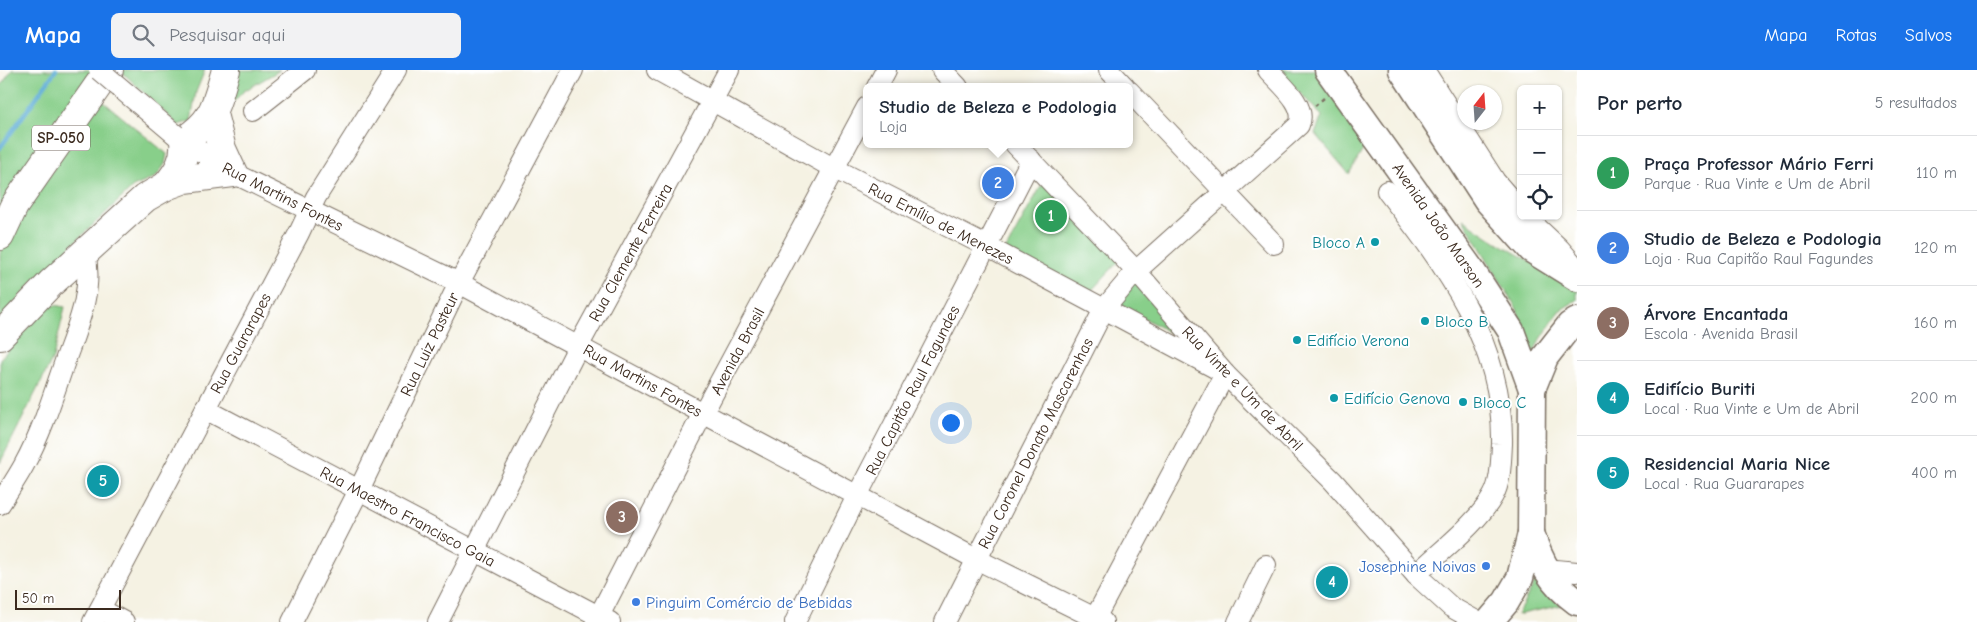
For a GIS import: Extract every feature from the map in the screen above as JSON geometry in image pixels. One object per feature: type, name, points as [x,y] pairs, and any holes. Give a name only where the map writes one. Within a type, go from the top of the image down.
[{"type":"highway","name":"SP-050","points":[[0,236],[7,214],[109,70]]},
{"type":"highway","points":[[166,186],[182,163],[180,137],[204,126],[213,114],[226,70]]},
{"type":"highway","points":[[0,336],[51,282],[132,209],[166,186],[186,179],[233,173],[222,149],[213,114]]},
{"type":"main road","points":[[1402,70],[1487,200],[1532,250],[1577,278]]},
{"type":"main road","name":"Avenida João Marson","points":[[1333,77],[1472,271],[1511,331],[1532,389]]},
{"type":"main road","points":[[1489,622],[1506,602],[1520,578],[1531,533],[1532,389],[1545,357],[1570,326],[1577,321]]},
{"type":"main road","points":[[1531,533],[1545,569],[1557,585],[1577,602]]},
{"type":"street","name":"Rua Martins Fontes","points":[[98,70],[180,137],[233,173],[459,283],[579,345],[857,496],[1097,621]]},
{"type":"street","points":[[253,111],[305,70]]},
{"type":"street","name":"Rua Guararapes","points":[[97,615],[316,197],[396,70]]},
{"type":"street","name":"Rua Luiz Pasteur","points":[[292,622],[359,490],[459,283],[573,70]]},
{"type":"street","name":"Rua Emílio de Menezes","points":[[657,70],[714,99],[835,169],[986,246],[1225,374]]},
{"type":"street","name":"Rua Clemente Ferreira","points":[[438,622],[579,345],[729,70]]},
{"type":"street","points":[[879,83],[886,70]]},
{"type":"street","points":[[942,70],[954,83]]},
{"type":"street","points":[[1109,70],[1121,83]]},
{"type":"street","points":[[1268,70],[1296,103],[1302,120]]},
{"type":"street","points":[[1424,70],[1495,181],[1517,206]]},
{"type":"street","points":[[1133,95],[1274,244]]},
{"type":"street","name":"Avenida Brasil","points":[[601,620],[703,413],[863,115]]},
{"type":"street","name":"Rua Coronel Donato Mascarenhas","points":[[945,622],[1104,309],[1136,271],[1295,130],[1302,120]]},
{"type":"street","name":"Rua Vinte e Um de Abril","points":[[1020,148],[1136,271],[1225,374],[1334,482],[1416,575],[1451,607],[1478,622]]},
{"type":"street","name":"Rua Capitão Raul Fagundes","points":[[795,622],[857,496],[1031,160]]},
{"type":"street","points":[[1387,191],[1449,276],[1483,338],[1494,372],[1501,410],[1502,456],[1494,496],[1482,512],[1416,575]]},
{"type":"street","points":[[1529,220],[1560,249],[1577,269]]},
{"type":"street","points":[[0,504],[24,464],[42,424],[76,332],[85,298],[88,264],[85,253]]},
{"type":"street","points":[[51,282],[74,287],[85,298]]},
{"type":"street","points":[[1097,621],[1225,374]]},
{"type":"street","name":"Rua Maestro Francisco Gaia","points":[[205,409],[475,551],[601,620]]},
{"type":"street","points":[[1238,622],[1266,565]]},
{"type":"street","points":[[1545,569],[1577,572]]},
{"type":"street","points":[[97,615],[124,622]]},
{"type":"path","points":[[1302,120],[1333,77]]},
{"type":"green space","points":[[12,70],[105,70],[0,217],[0,87]]},
{"type":"green space","points":[[120,70],[205,70],[196,92],[191,121],[178,125]]},
{"type":"green space","points":[[233,70],[280,70],[244,91],[219,116]]},
{"type":"green space","points":[[1278,70],[1316,70],[1368,141],[1349,174],[1315,134],[1322,116]]},
{"type":"green space","points":[[99,98],[167,154],[165,164],[156,177],[133,187],[36,279],[0,319],[0,253]]},
{"type":"green space","points":[[1044,181],[1119,261],[1091,291],[1005,251]]},
{"type":"green space","points":[[1463,219],[1518,255],[1577,284],[1577,300],[1559,311],[1536,347],[1533,367],[1517,309]]},
{"type":"green space","points":[[1136,277],[1195,347],[1121,305]]},
{"type":"green space","points":[[49,304],[65,307],[53,358],[0,463],[0,359]]},
{"type":"green space","points":[[1537,579],[1546,594],[1562,605],[1517,615]]},
{"type":"waterway","points":[[0,148],[56,70]]},
{"type":"place","name":"Studio de Beleza e Podologia","points":[[998,183]]},
{"type":"place","name":"Praça Professor Mário Ferri","points":[[1051,216]]},
{"type":"place","name":"Bloco A","points":[[1375,242]]},
{"type":"place","name":"Bloco B","points":[[1425,321]]},
{"type":"place","name":"Edifício Verona","points":[[1297,340]]},
{"type":"place","name":"Edifício Genova","points":[[1334,398]]},
{"type":"place","name":"Bloco C","points":[[1463,402]]},
{"type":"place","name":"Residencial Maria Nice","points":[[103,481]]},
{"type":"place","name":"Árvore Encantada","points":[[622,517]]},
{"type":"place","name":"Josephine Noivas","points":[[1486,566]]},
{"type":"place","name":"Edifício Buriti","points":[[1332,582]]},
{"type":"place","name":"Pinguim Comércio de Bebidas","points":[[636,602]]}]
